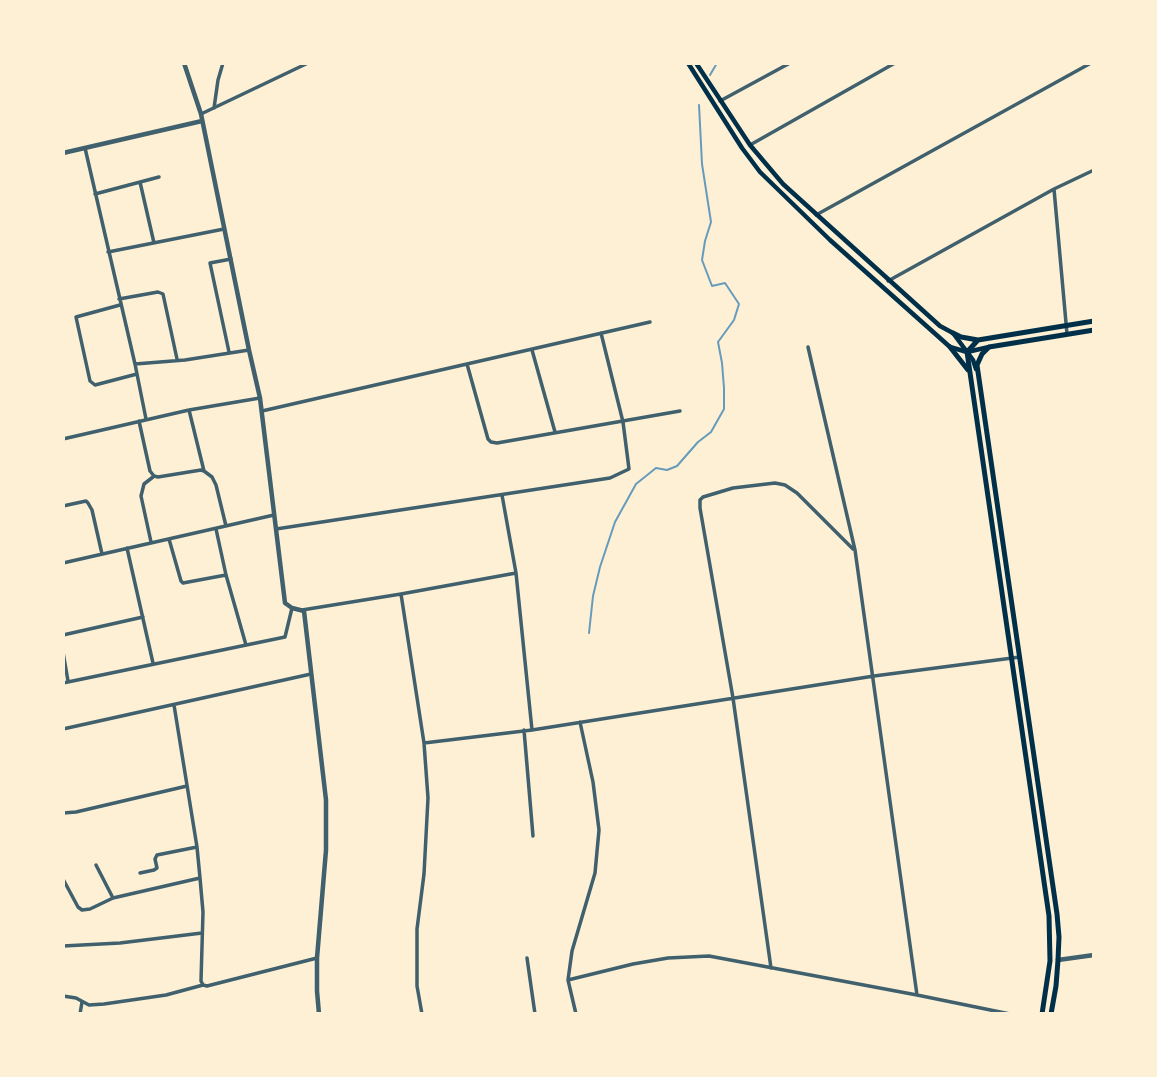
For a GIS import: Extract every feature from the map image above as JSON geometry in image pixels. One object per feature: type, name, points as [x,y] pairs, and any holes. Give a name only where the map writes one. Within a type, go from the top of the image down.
[{"type":"main road","points":[[688,63],[760,172],[830,240],[950,347],[969,372]]},
{"type":"main road","points":[[696,63],[750,145],[783,184],[940,326],[961,337],[978,340],[1094,321]]},
{"type":"main road","points":[[950,347],[967,352],[1094,330]]},
{"type":"main road","points":[[953,333],[973,360],[977,372],[1057,914],[1058,960],[1051,1014]]},
{"type":"main road","points":[[978,340],[967,352],[969,372],[1049,916],[1050,961],[1042,1014]]},
{"type":"main road","points":[[977,372],[979,359],[989,347]]},
{"type":"main road","points":[[979,441],[987,440]]},
{"type":"street","points":[[184,63],[201,114],[260,398],[285,603],[302,610],[516,573]]},
{"type":"street","points":[[214,108],[223,63]]},
{"type":"street","points":[[201,114],[308,63]]},
{"type":"street","points":[[720,101],[790,63]]},
{"type":"street","points":[[750,145],[895,63]]},
{"type":"street","points":[[816,215],[1091,63]]},
{"type":"street","points":[[63,153],[202,121]]},
{"type":"street","points":[[85,148],[146,419]]},
{"type":"street","points":[[888,281],[1054,189],[1094,170]]},
{"type":"street","points":[[96,194],[159,177]]},
{"type":"street","points":[[140,182],[154,243]]},
{"type":"street","points":[[1054,189],[1068,334]]},
{"type":"street","points":[[108,252],[224,229]]},
{"type":"street","points":[[229,352],[210,263],[231,259]]},
{"type":"street","points":[[63,264],[63,274]]},
{"type":"street","points":[[137,374],[95,385],[90,381],[76,317],[120,302],[158,292],[163,294],[177,359]]},
{"type":"street","points":[[262,411],[650,322]]},
{"type":"street","points":[[276,529],[610,478],[629,469],[623,422],[601,333]]},
{"type":"street","points":[[808,347],[855,550],[917,995]]},
{"type":"street","points":[[532,349],[555,432]]},
{"type":"street","points":[[135,364],[249,350]]},
{"type":"street","points":[[467,364],[491,442],[680,411]]},
{"type":"street","points":[[63,439],[189,410],[260,398]]},
{"type":"street","points":[[189,410],[204,471]]},
{"type":"street","points":[[139,421],[150,471],[154,476],[204,471],[212,477],[216,485],[226,526]]},
{"type":"street","points":[[150,542],[141,496],[144,484],[154,476]]},
{"type":"street","points":[[771,968],[733,698],[700,500],[733,488],[775,483],[785,485],[797,493],[855,550]]},
{"type":"street","points":[[502,495],[516,573],[532,730]]},
{"type":"street","points":[[63,506],[86,501],[88,503],[102,554]]},
{"type":"street","points":[[63,563],[274,515]]},
{"type":"street","points":[[216,528],[246,645]]},
{"type":"street","points":[[169,539],[183,583],[226,575]]},
{"type":"street","points":[[127,548],[153,663]]},
{"type":"street","points":[[401,594],[424,743],[428,798],[417,929],[417,986],[422,1014]]},
{"type":"street","points":[[63,652],[66,683],[285,636],[292,608]]},
{"type":"street","points":[[302,610],[326,800],[326,850],[317,958],[320,1014]]},
{"type":"street","points":[[63,635],[143,617]]},
{"type":"street","points":[[424,743],[532,730],[874,676],[1020,657]]},
{"type":"street","points":[[63,730],[311,674]]},
{"type":"street","points":[[174,705],[197,847],[203,912],[201,981],[204,985]]},
{"type":"street","points":[[576,1014],[568,980],[572,951],[595,873],[599,830],[593,782],[580,722]]},
{"type":"street","points":[[524,730],[533,836]]},
{"type":"street","points":[[63,813],[187,786]]},
{"type":"street","points":[[140,873],[157,868],[157,855],[197,847]]},
{"type":"street","points":[[96,865],[113,898]]},
{"type":"street","points":[[63,879],[82,910],[113,898],[200,878]]},
{"type":"street","points":[[63,946],[120,943],[202,933]]},
{"type":"street","points":[[1058,960],[1094,955]]},
{"type":"street","points":[[568,980],[632,964],[668,958],[709,956],[1010,1014]]},
{"type":"street","points":[[63,996],[76,998],[89,1005],[121,1002],[207,986],[317,958]]},
{"type":"street","points":[[527,958],[535,1014]]},
{"type":"street","points":[[80,1014],[82,1002]]},
{"type":"waterway","points":[[710,75],[717,63]]},
{"type":"waterway","points":[[589,633],[593,596],[600,567],[615,522],[636,484],[656,468],[667,470],[677,466],[698,442],[711,432],[724,409],[722,363],[718,342],[734,320],[739,304],[725,283],[712,286],[702,260],[711,222],[702,164],[699,105]]}]
